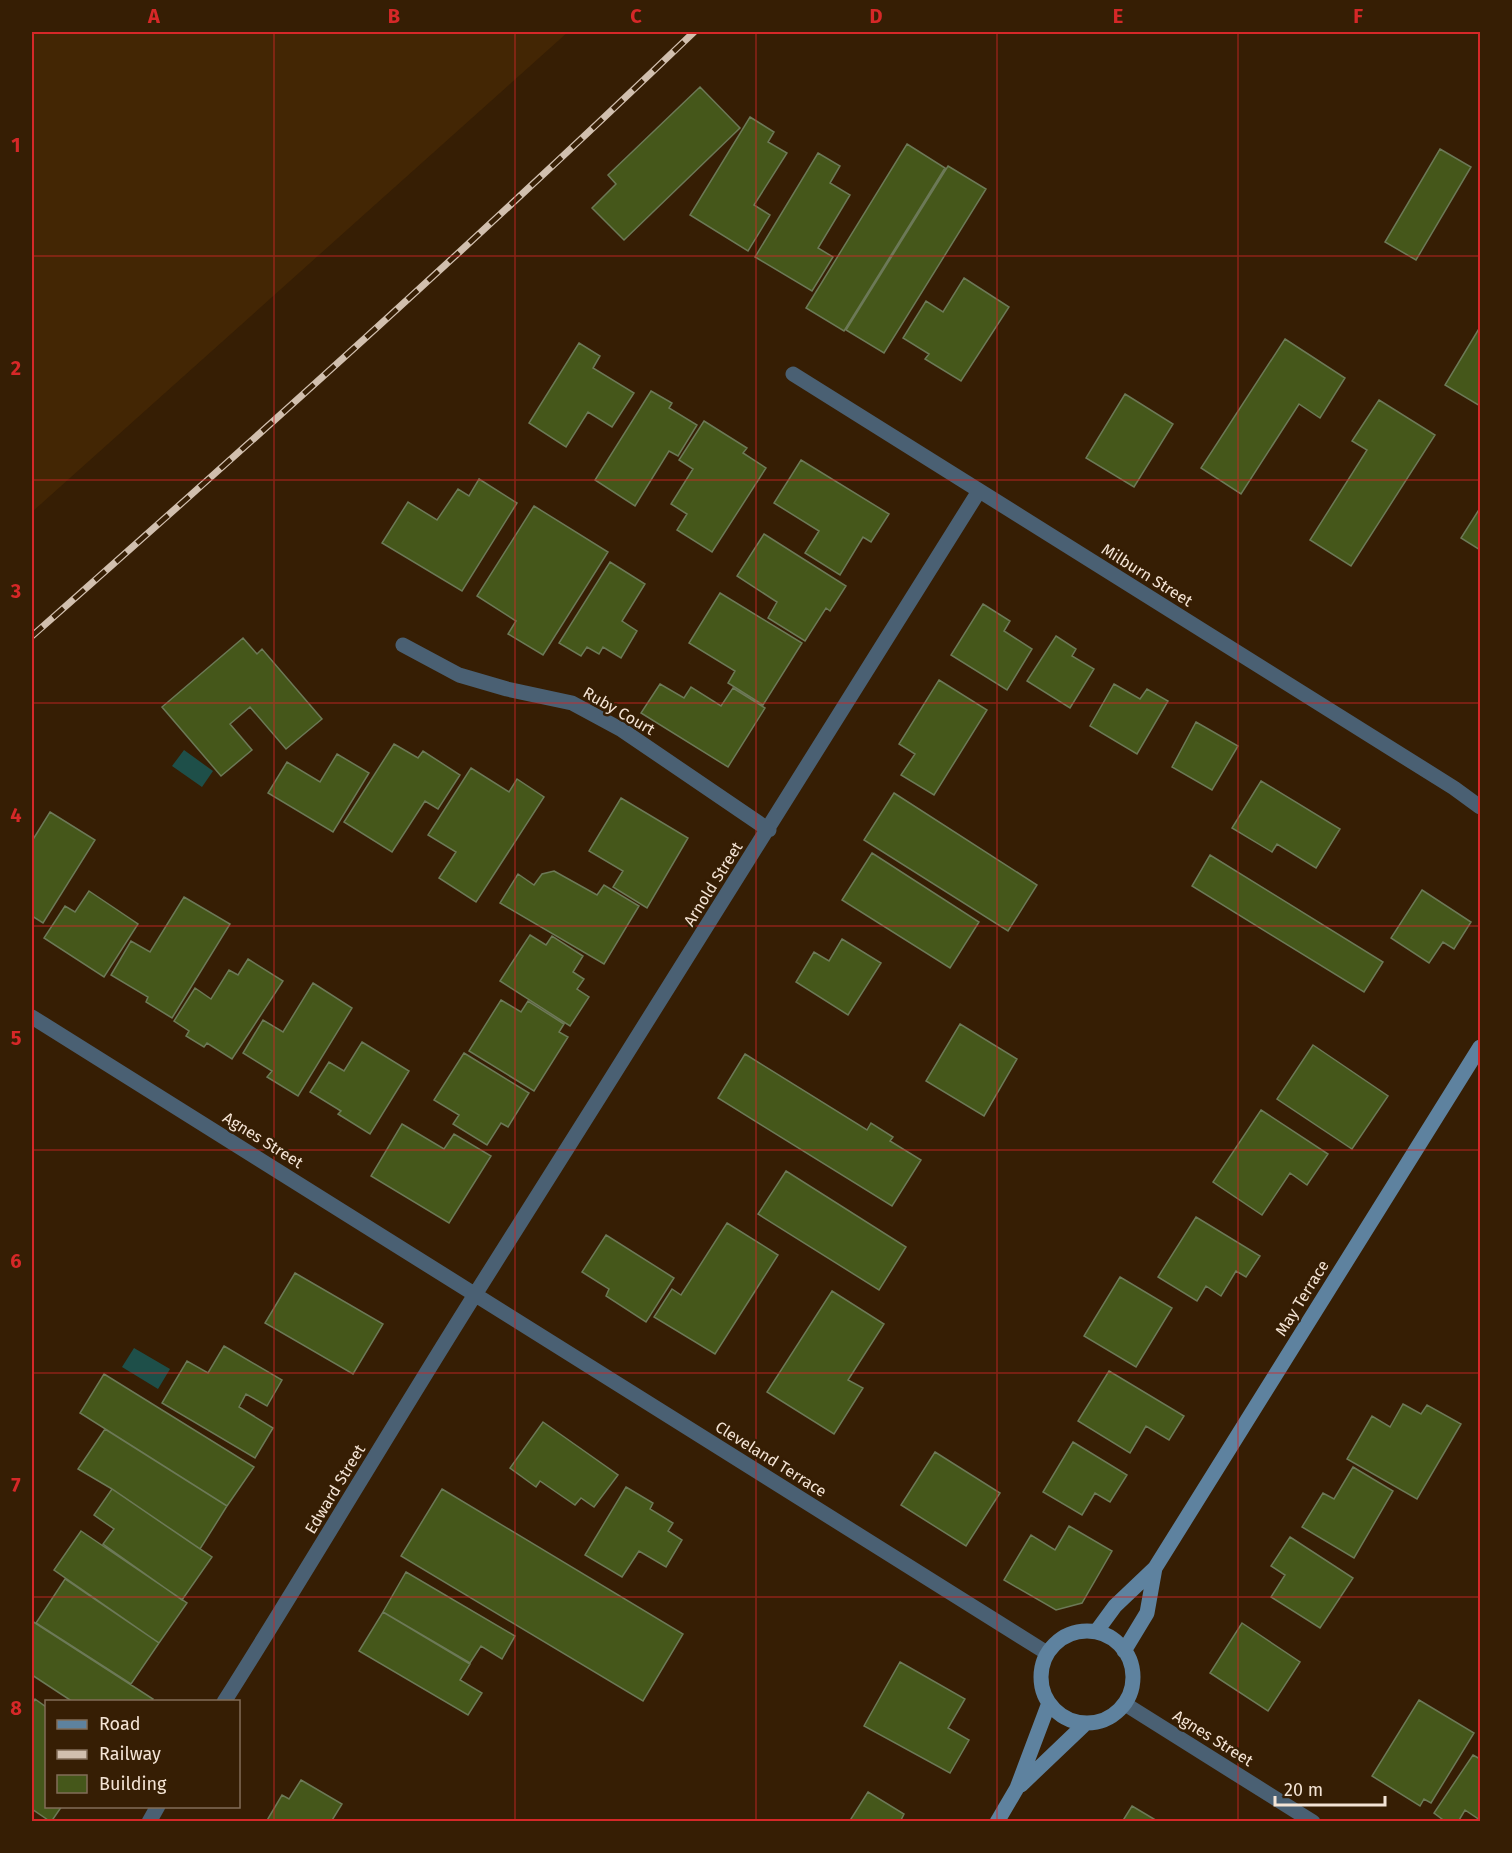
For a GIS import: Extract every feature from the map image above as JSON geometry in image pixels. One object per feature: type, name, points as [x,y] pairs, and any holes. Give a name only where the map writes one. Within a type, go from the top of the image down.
[{"type":"street","name":"Milburn Street","points":[[793,374],[1480,807]]},
{"type":"street","name":"Arnold Street","points":[[475,1294],[769,830],[979,491]]},
{"type":"street","name":"Ruby Court","points":[[403,645],[459,675],[507,689],[572,703],[622,730],[769,830]]},
{"type":"street","name":"Agnes Street","points":[[32,1017],[475,1294]]},
{"type":"street","name":"May Terrace","points":[[1096,1632],[1115,1606],[1155,1568],[1480,1047]]},
{"type":"street","name":"Cleveland Terrace","points":[[475,1294],[1047,1653]]},
{"type":"street","name":"Edward Street","points":[[225,1700],[304,1575],[475,1294]]},
{"type":"street","name":"May Terrace","points":[[1124,1651],[1147,1612],[1155,1568]]},
{"type":"street","points":[[1082,1631],[1096,1632],[1117,1642],[1131,1664],[1133,1677],[1125,1704],[1114,1714],[1101,1721],[1086,1723],[1072,1721],[1059,1714],[1049,1703],[1043,1691],[1042,1665],[1047,1653],[1056,1642],[1082,1631]]},
{"type":"street","points":[[997,1821],[1017,1788],[1049,1703]]},
{"type":"street","name":"Agnes Street","points":[[1125,1704],[1313,1821]]},
{"type":"street","points":[[1017,1788],[1086,1723]]},
{"type":"street","points":[[149,1821],[157,1808]]},
{"type":"shaded area","points":[[32,32],[568,32],[32,512]]},
{"type":"water","points":[[184,750],[213,771],[202,787],[172,766]]},
{"type":"water","points":[[134,1348],[170,1369],[158,1389],[122,1367]]},
{"type":"building","points":[[700,87],[740,128],[624,240],[592,208],[616,184],[608,175]]},
{"type":"building","points":[[750,117],[774,132],[768,142],[787,153],[754,205],[770,215],[748,251],[690,215]]},
{"type":"building","points":[[907,144],[945,168],[844,331],[806,308]]},
{"type":"building","points":[[1440,149],[1471,167],[1416,260],[1385,242]]},
{"type":"building","points":[[818,153],[840,166],[830,183],[850,195],[818,248],[833,257],[812,291],[755,257]]},
{"type":"building","points":[[948,166],[986,189],[884,353],[846,330]]},
{"type":"building","points":[[964,278],[1009,307],[961,381],[925,359],[929,354],[903,338],[926,301],[943,312]]},
{"type":"building","points":[[1480,327],[1480,406],[1445,385]]},
{"type":"building","points":[[1285,339],[1345,378],[1320,418],[1299,404],[1241,494],[1201,468]]},
{"type":"building","points":[[579,343],[600,356],[593,368],[634,393],[612,427],[588,412],[566,447],[529,423]]},
{"type":"building","points":[[651,391],[672,403],[669,408],[697,425],[678,456],[669,451],[635,506],[595,480]]},
{"type":"building","points":[[1125,394],[1173,424],[1134,487],[1086,458]]},
{"type":"building","points":[[1379,400],[1435,435],[1351,566],[1310,540],[1367,450],[1352,441]]},
{"type":"building","points":[[704,421],[747,448],[743,453],[766,468],[712,552],[677,530],[687,514],[671,504],[693,469],[679,460]]},
{"type":"building","points":[[801,460],[889,514],[871,542],[863,537],[840,575],[805,553],[819,531],[774,503]]},
{"type":"building","points":[[479,479],[517,503],[462,591],[382,543],[408,502],[437,520],[458,489],[469,496]]},
{"type":"building","points":[[534,506],[608,552],[543,655],[508,634],[516,621],[477,596]]},
{"type":"building","points":[[1480,508],[1480,550],[1461,538]]},
{"type":"building","points":[[764,534],[846,586],[830,611],[826,608],[805,641],[768,618],[777,602],[737,576]]},
{"type":"building","points":[[610,562],[645,584],[622,621],[637,631],[621,658],[603,647],[599,654],[587,647],[581,656],[559,643]]},
{"type":"building","points":[[720,593],[802,643],[763,705],[728,683],[735,671],[689,643]]},
{"type":"building","points":[[983,604],[1010,621],[1004,631],[1032,649],[1007,690],[951,655]]},
{"type":"building","points":[[1056,636],[1076,649],[1072,656],[1094,669],[1070,708],[1027,681]]},
{"type":"building","points":[[243,638],[257,654],[262,649],[322,719],[286,749],[250,707],[230,724],[252,750],[221,776],[162,707]]},
{"type":"building","points":[[939,680],[987,710],[934,795],[901,775],[915,754],[899,744]]},
{"type":"building","points":[[660,684],[684,698],[691,687],[721,706],[733,688],[765,708],[728,767],[641,713]]},
{"type":"building","points":[[1114,684],[1140,699],[1147,689],[1168,701],[1137,754],[1090,726]]},
{"type":"building","points":[[1196,722],[1238,746],[1212,790],[1172,767]]},
{"type":"building","points":[[394,744],[418,758],[423,751],[460,775],[438,809],[425,801],[392,852],[344,822]]},
{"type":"building","points":[[337,754],[369,773],[333,832],[268,793],[287,762],[320,782]]},
{"type":"building","points":[[471,768],[509,792],[517,779],[544,797],[476,902],[439,878],[456,852],[428,835]]},
{"type":"building","points":[[1261,781],[1340,829],[1316,868],[1277,844],[1272,852],[1232,828]]},
{"type":"building","points":[[894,793],[1037,885],[1008,931],[864,840]]},
{"type":"building","points":[[621,798],[688,838],[647,908],[613,887],[623,871],[589,851]]},
{"type":"building","points":[[50,812],[95,840],[43,923],[32,916],[32,841]]},
{"type":"building","points":[[872,853],[979,922],[950,968],[842,900]]},
{"type":"building","points":[[1210,855],[1383,962],[1364,992],[1192,886]]},
{"type":"building","points":[[554,871],[597,895],[604,885],[639,906],[604,964],[500,903],[518,874],[534,885],[542,874]]},
{"type":"building","points":[[1422,890],[1471,922],[1454,949],[1443,942],[1429,963],[1391,938]]},
{"type":"building","points":[[89,891],[138,924],[104,977],[44,938],[65,906],[75,912]]},
{"type":"building","points":[[184,897],[230,924],[172,1018],[146,1002],[148,997],[111,975],[131,941],[150,952]]},
{"type":"building","points":[[530,935],[546,945],[552,936],[583,956],[573,972],[584,979],[577,989],[589,997],[570,1026],[500,981]]},
{"type":"building","points":[[842,939],[881,963],[848,1015],[796,982],[814,952],[829,961]]},
{"type":"building","points":[[248,959],[283,981],[232,1059],[207,1043],[204,1047],[186,1036],[189,1031],[174,1021],[195,988],[211,999],[229,970],[238,975]]},
{"type":"building","points":[[313,983],[352,1008],[298,1096],[267,1077],[272,1071],[243,1053],[263,1020],[283,1032]]},
{"type":"building","points":[[501,1000],[521,1012],[528,1001],[564,1024],[559,1032],[568,1037],[534,1091],[469,1051]]},
{"type":"building","points":[[960,1024],[1017,1059],[984,1116],[926,1081]]},
{"type":"building","points":[[362,1042],[409,1071],[370,1134],[338,1114],[341,1111],[310,1092],[329,1062],[344,1071]]},
{"type":"building","points":[[1313,1045],[1388,1096],[1352,1149],[1277,1099]]},
{"type":"building","points":[[464,1053],[529,1093],[508,1127],[501,1123],[487,1145],[453,1124],[459,1115],[434,1100]]},
{"type":"building","points":[[745,1054],[867,1130],[871,1123],[893,1137],[890,1141],[921,1160],[892,1206],[718,1098]]},
{"type":"building","points":[[1261,1110],[1328,1154],[1307,1185],[1290,1173],[1262,1215],[1213,1182]]},
{"type":"building","points":[[402,1124],[444,1149],[454,1134],[491,1156],[449,1223],[371,1176]]},
{"type":"building","points":[[786,1171],[906,1247],[879,1290],[758,1214]]},
{"type":"building","points":[[1196,1217],[1260,1256],[1246,1277],[1236,1271],[1221,1296],[1206,1286],[1197,1301],[1158,1277]]},
{"type":"building","points":[[727,1223],[778,1255],[715,1354],[654,1317],[672,1289],[681,1295]]},
{"type":"building","points":[[606,1235],[674,1278],[646,1322],[606,1296],[609,1289],[582,1272]]},
{"type":"building","points":[[295,1273],[383,1324],[353,1374],[265,1323]]},
{"type":"building","points":[[1120,1277],[1172,1308],[1136,1367],[1084,1336]]},
{"type":"building","points":[[832,1291],[884,1324],[848,1380],[863,1388],[834,1434],[767,1392]]},
{"type":"building","points":[[224,1346],[282,1380],[267,1406],[246,1394],[239,1407],[273,1428],[255,1458],[162,1403],[187,1361],[208,1373]]},
{"type":"building","points":[[1109,1371],[1184,1416],[1169,1440],[1146,1426],[1130,1453],[1078,1421]]},
{"type":"building","points":[[104,1374],[254,1467],[227,1506],[80,1413]]},
{"type":"building","points":[[1403,1404],[1421,1414],[1427,1405],[1461,1424],[1417,1499],[1347,1459],[1372,1416],[1390,1427]]},
{"type":"building","points":[[543,1422],[618,1475],[594,1507],[581,1498],[575,1505],[540,1481],[536,1487],[510,1468]]},
{"type":"building","points":[[105,1429],[227,1506],[200,1549],[112,1489],[78,1469]]},
{"type":"building","points":[[1073,1442],[1127,1475],[1110,1502],[1095,1493],[1082,1515],[1043,1492]]},
{"type":"building","points":[[935,1452],[1000,1493],[966,1546],[901,1505]]},
{"type":"building","points":[[1353,1467],[1393,1491],[1354,1558],[1302,1527],[1323,1493],[1334,1499]]},
{"type":"building","points":[[626,1487],[653,1503],[650,1509],[673,1523],[668,1531],[682,1540],[666,1567],[639,1551],[622,1577],[585,1555]]},
{"type":"building","points":[[112,1489],[212,1557],[182,1600],[103,1544],[114,1529],[94,1515]]},
{"type":"building","points":[[442,1489],[683,1634],[643,1701],[401,1556]]},
{"type":"building","points":[[1069,1526],[1112,1551],[1082,1603],[1056,1610],[1004,1580],[1031,1535],[1055,1550]]},
{"type":"building","points":[[81,1531],[187,1603],[159,1643],[54,1570]]},
{"type":"building","points":[[1290,1537],[1353,1578],[1320,1628],[1271,1597],[1285,1575],[1271,1566]]},
{"type":"building","points":[[406,1572],[515,1636],[502,1659],[481,1646],[470,1663],[383,1612]]},
{"type":"building","points":[[65,1579],[159,1643],[131,1684],[36,1623]]},
{"type":"building","points":[[383,1612],[470,1664],[460,1680],[482,1693],[468,1715],[359,1651]]},
{"type":"building","points":[[32,1621],[153,1699],[70,1700],[32,1675]]},
{"type":"building","points":[[1242,1623],[1300,1662],[1268,1711],[1210,1673]]},
{"type":"building","points":[[900,1662],[965,1699],[948,1728],[969,1740],[950,1773],[864,1726]]},
{"type":"building","points":[[35,1699],[45,1706],[45,1808],[61,1808],[51,1822],[32,1809],[32,1704]]},
{"type":"building","points":[[1419,1700],[1474,1733],[1431,1803],[1424,1799],[1420,1806],[1372,1776]]},
{"type":"building","points":[[1473,1755],[1480,1759],[1480,1820],[1465,1810],[1458,1822],[1446,1822],[1434,1813]]},
{"type":"building","points":[[301,1780],[342,1804],[331,1822],[266,1822],[282,1795],[289,1799]]},
{"type":"building","points":[[868,1792],[904,1814],[900,1822],[849,1822]]},
{"type":"building","points":[[1132,1806],[1159,1822],[1122,1822]]},
{"type":"railway","points":[[32,636],[366,337],[694,32]]}]
